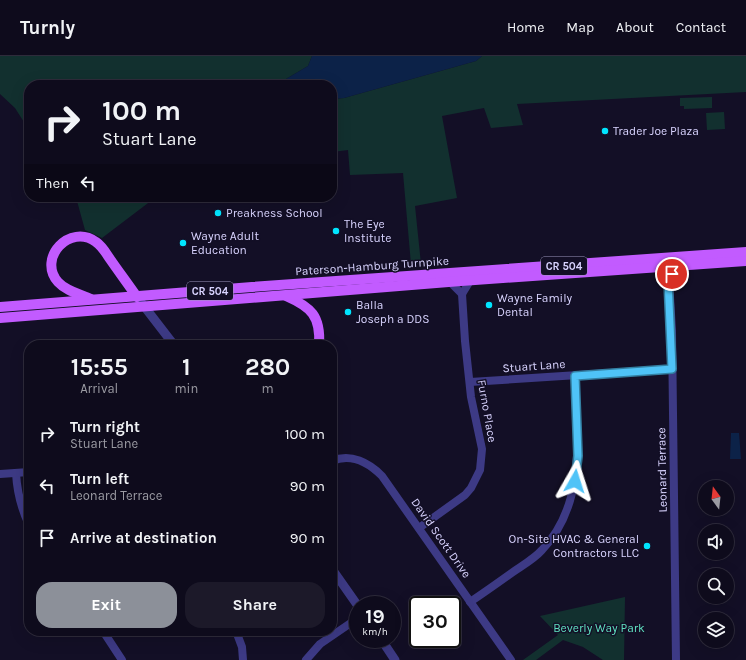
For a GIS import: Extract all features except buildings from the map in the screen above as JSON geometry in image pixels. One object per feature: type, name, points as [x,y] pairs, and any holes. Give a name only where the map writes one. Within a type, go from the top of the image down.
[{"type":"main road","points":[[94,300],[64,287],[54,276],[52,260],[55,252],[60,244],[71,238],[82,237],[97,243],[137,297]]},
{"type":"main road","name":"Paterson-Hamburg Turnpike","points":[[0,307],[746,252]]},
{"type":"main road","name":"CR 504","points":[[0,318],[470,280],[746,261]]},
{"type":"main road","points":[[284,296],[302,304],[312,312],[318,327],[319,340]]},
{"type":"street","name":"Leonard Terrace","points":[[668,267],[664,274],[668,280],[672,369],[676,660]]},
{"type":"street","points":[[450,282],[462,294],[470,280]]},
{"type":"street","name":"Furno Place","points":[[419,528],[466,494],[471,488],[480,470],[482,449],[481,438],[473,404],[470,382],[462,294]]},
{"type":"street","points":[[137,297],[170,340]]},
{"type":"street","name":"Stuart Lane","points":[[470,382],[672,369]]},
{"type":"street","points":[[470,602],[536,555],[551,540],[564,519],[570,504],[577,472],[578,456],[575,376]]},
{"type":"street","name":"David Scott Drive","points":[[337,459],[349,458],[358,460],[375,469],[382,476],[511,660]]},
{"type":"street","points":[[0,474],[24,472]]},
{"type":"street","points":[[16,473],[17,490],[24,512]]},
{"type":"street","points":[[337,576],[351,596]]},
{"type":"street","points":[[337,632],[349,624]]},
{"type":"street","points":[[105,636],[122,660]]},
{"type":"street","points":[[238,636],[242,648],[243,660]]},
{"type":"street","points":[[306,660],[320,644],[332,636]]},
{"type":"street","points":[[386,648],[395,660]]},
{"type":"green space","points":[[0,56],[312,56],[308,66],[284,80],[24,80],[24,122],[15,108],[0,94]]},
{"type":"green space","points":[[482,56],[746,56],[746,92],[517,104],[523,125],[491,128],[484,108],[442,116],[457,198],[415,206],[421,264],[411,264],[403,173],[350,175],[348,150],[337,151],[337,99],[344,98],[476,61]]},
{"type":"green space","points":[[712,97],[712,108],[684,109],[684,106],[680,106],[680,98]]},
{"type":"green space","points":[[724,112],[725,129],[707,130],[706,113]]},
{"type":"green space","points":[[77,202],[149,202],[102,238],[85,230]]},
{"type":"green space","name":"Beverly Way Park","points":[[625,597],[624,660],[603,660],[583,647],[563,640],[536,660],[523,660],[558,635],[540,616]]},
{"type":"water","points":[[312,56],[482,56],[476,61],[344,98],[337,99],[337,80],[284,80],[308,66]]},
{"type":"water","points":[[731,433],[739,433],[741,459],[730,459]]},
{"type":"place","name":"Trader Joe Plaza","points":[[605,131]]},
{"type":"place","name":"Preakness School","points":[[218,213]]},
{"type":"place","name":"The Eye Institute","points":[[336,231]]},
{"type":"place","name":"Wayne Adult Education","points":[[183,243]]},
{"type":"place","name":"Wayne Family Dental","points":[[489,305]]},
{"type":"place","name":"Balla Joseph a DDS","points":[[348,312]]},
{"type":"place","name":"On-Site HVAC & General Contractors LLC","points":[[647,546]]},
{"type":"route","points":[[575,481],[578,456],[575,376],[672,369],[672,331],[668,280],[672,274]]}]
